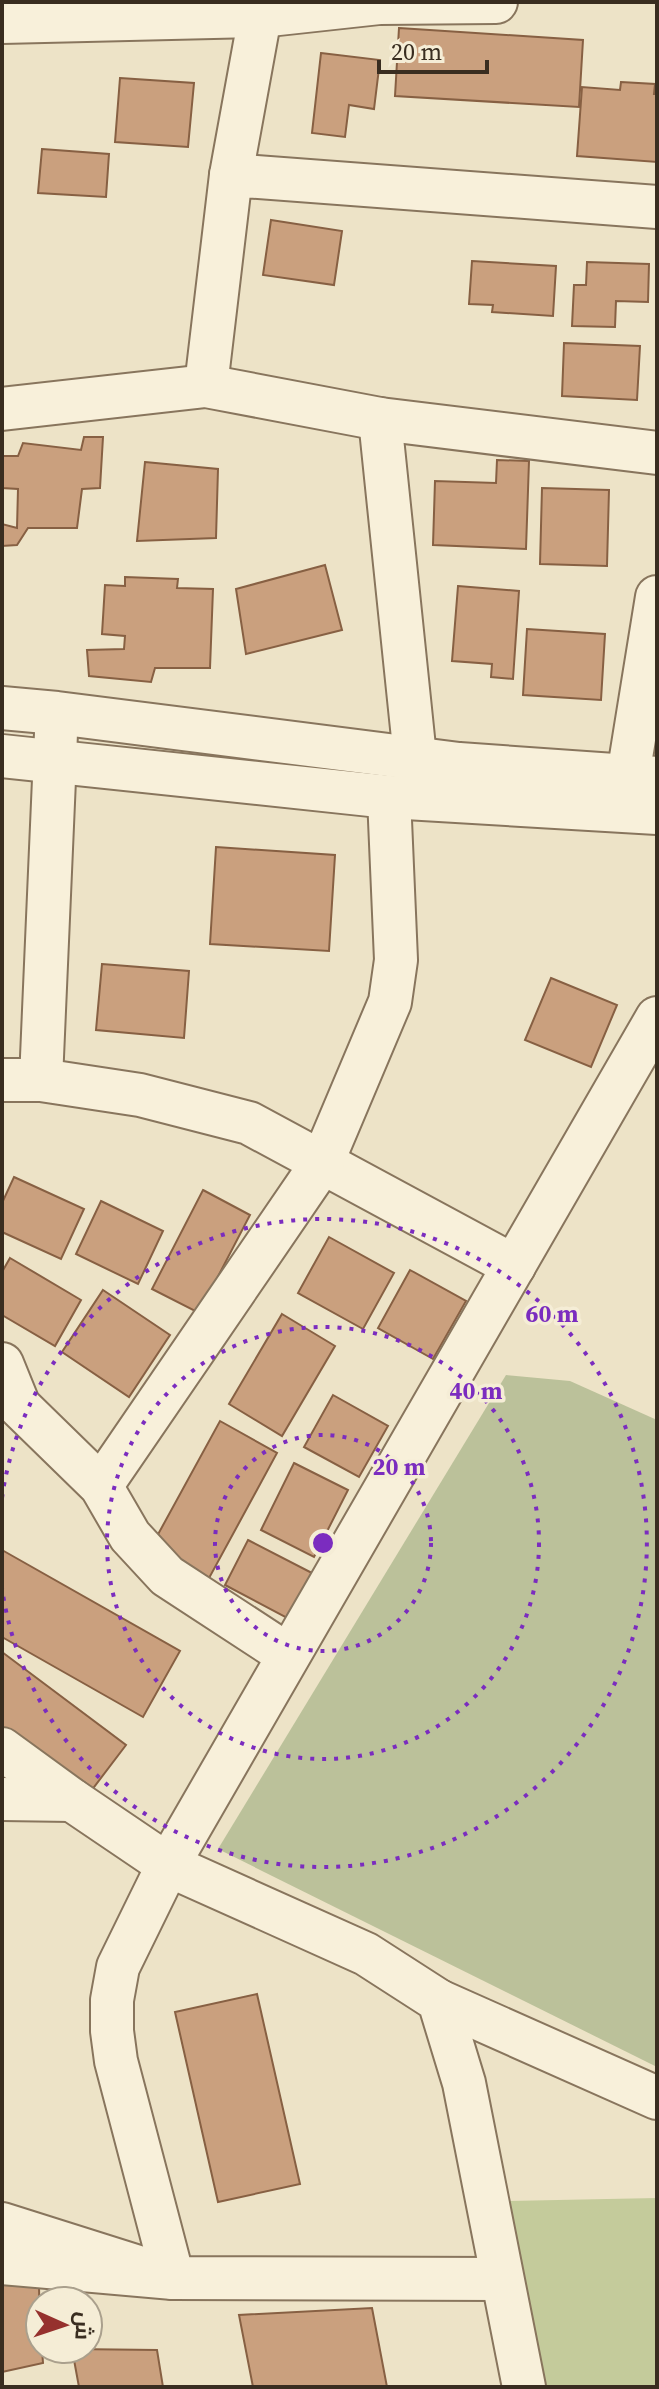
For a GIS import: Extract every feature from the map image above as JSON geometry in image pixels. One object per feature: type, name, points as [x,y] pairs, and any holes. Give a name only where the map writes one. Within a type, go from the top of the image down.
[{"type":"street","points":[[2,22],[260,16],[379,3],[496,2]]},
{"type":"street","points":[[206,386],[231,175],[260,16]]},
{"type":"street","points":[[231,175],[657,207]]},
{"type":"street","points":[[2,409],[206,386],[380,419],[657,453]]},
{"type":"street","points":[[380,419],[415,757]]},
{"type":"street","points":[[2,708],[459,764],[642,777],[657,597]]},
{"type":"street","points":[[57,713],[55,760],[21,1080],[140,1095],[249,1123],[514,1266]]},
{"type":"street","points":[[2,756],[389,797],[657,813]]},
{"type":"street","points":[[101,1486],[322,1163],[390,1002],[396,960],[389,797]]},
{"type":"street","points":[[173,2278],[116,2061],[112,2000],[118,1967],[168,1865],[657,1018]]},
{"type":"street","points":[[2,1364],[19,1406],[101,1486],[130,1536],[167,1576],[288,1655]]},
{"type":"street","points":[[2,1749],[168,1865],[366,1954],[439,2001],[657,2098]]},
{"type":"street","points":[[2,1799],[72,1800]]},
{"type":"street","points":[[439,2001],[464,2083],[524,2387]]},
{"type":"street","points":[[2,2224],[173,2278]]},
{"type":"street","points":[[2,2263],[173,2278],[502,2279]]},
{"type":"green space","points":[[506,1375],[570,1381],[657,1420],[657,2067],[218,1849]]},
{"type":"green space","points":[[657,2198],[657,2387],[540,2387],[502,2201]]},
{"type":"building","points":[[399,28],[583,40],[579,107],[395,96]]},
{"type":"building","points":[[321,53],[380,60],[374,109],[349,105],[345,137],[312,133]]},
{"type":"building","points":[[120,78],[194,83],[188,147],[115,142]]},
{"type":"building","points":[[621,82],[655,84],[657,162],[577,156],[582,87],[620,90]]},
{"type":"building","points":[[42,149],[109,154],[106,197],[38,193]]},
{"type":"building","points":[[271,220],[342,231],[334,285],[263,275]]},
{"type":"building","points":[[472,261],[556,266],[553,316],[492,312],[493,305],[469,304]]},
{"type":"building","points":[[587,262],[649,264],[648,302],[616,301],[615,327],[572,326],[574,285],[586,285]]},
{"type":"building","points":[[564,343],[640,346],[637,400],[562,396]]},
{"type":"building","points":[[84,437],[103,437],[100,488],[82,489],[77,528],[28,528],[17,545],[2,546],[2,524],[17,528],[18,489],[2,488],[2,456],[18,456],[23,443],[81,450]]},
{"type":"building","points":[[497,460],[529,461],[526,549],[433,545],[435,481],[496,483]]},
{"type":"building","points":[[145,462],[218,469],[216,538],[137,541]]},
{"type":"building","points":[[542,488],[609,490],[607,566],[540,564]]},
{"type":"building","points":[[325,565],[342,630],[246,654],[236,589]]},
{"type":"building","points":[[125,577],[178,579],[177,588],[213,589],[210,668],[155,668],[151,682],[89,676],[87,650],[124,649],[125,636],[102,634],[105,585],[125,586]]},
{"type":"building","points":[[458,586],[519,591],[513,679],[491,677],[492,664],[452,661]]},
{"type":"building","points":[[527,629],[605,634],[601,700],[523,695]]},
{"type":"building","points":[[216,847],[335,855],[329,951],[210,944]]},
{"type":"building","points":[[102,964],[189,971],[184,1038],[96,1030]]},
{"type":"building","points":[[551,978],[617,1005],[591,1067],[525,1040]]},
{"type":"building","points":[[14,1177],[84,1209],[61,1259],[2,1232],[2,1203]]},
{"type":"building","points":[[203,1190],[250,1215],[199,1313],[152,1289]]},
{"type":"building","points":[[101,1201],[163,1231],[138,1284],[76,1254]]},
{"type":"building","points":[[329,1237],[394,1273],[363,1329],[298,1293]]},
{"type":"building","points":[[10,1258],[81,1300],[55,1346],[2,1315],[2,1272]]},
{"type":"building","points":[[410,1270],[466,1301],[433,1359],[378,1328]]},
{"type":"building","points":[[103,1290],[170,1335],[129,1397],[62,1352]]},
{"type":"building","points":[[282,1314],[335,1346],[282,1436],[229,1404]]},
{"type":"building","points":[[333,1395],[388,1426],[359,1477],[304,1447]]},
{"type":"building","points":[[220,1421],[277,1453],[208,1580],[150,1549]]},
{"type":"building","points":[[294,1463],[348,1490],[314,1557],[261,1530]]},
{"type":"building","points":[[248,1540],[312,1573],[289,1619],[225,1585]]},
{"type":"building","points":[[2,1550],[180,1651],[143,1717],[2,1637]]},
{"type":"building","points":[[2,1652],[126,1745],[88,1795],[2,1730]]},
{"type":"building","points":[[257,1994],[300,2184],[218,2202],[175,2012]]},
{"type":"building","points":[[2,2281],[39,2284],[24,2285],[24,2365],[34,2365],[2,2372]]},
{"type":"building","points":[[372,2308],[387,2387],[253,2387],[239,2315]]},
{"type":"building","points":[[104,2349],[157,2350],[163,2387],[79,2387],[75,2365],[104,2365]]}]
